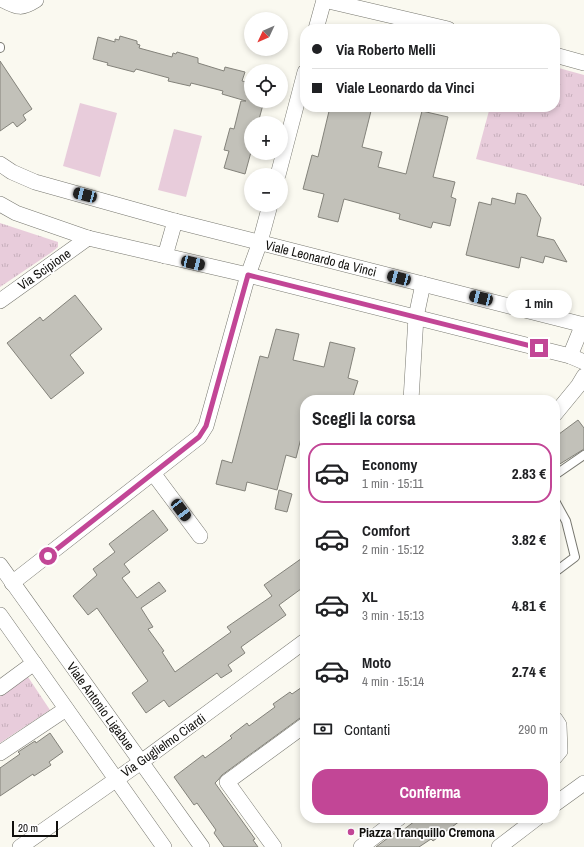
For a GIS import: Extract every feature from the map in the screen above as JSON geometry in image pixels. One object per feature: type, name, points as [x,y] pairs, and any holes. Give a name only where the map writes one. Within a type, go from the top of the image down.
[{"type":"street","points":[[3,0],[15,6],[25,7],[34,1]]},
{"type":"street","points":[[317,24],[324,0],[427,24]]},
{"type":"street","points":[[560,56],[584,63]]},
{"type":"street","points":[[280,168],[300,91]]},
{"type":"street","name":"Viale Leonardo da Vinci","points":[[0,164],[12,172],[35,182],[175,221],[583,324],[570,356]]},
{"type":"street","points":[[0,204],[16,213],[88,238],[248,275],[570,356],[584,362]]},
{"type":"street","points":[[12,583],[199,437],[206,426],[248,275],[260,242],[268,212]]},
{"type":"street","points":[[166,256],[175,221]]},
{"type":"street","name":"Via Scipione","points":[[0,301],[88,238]]},
{"type":"street","points":[[412,395],[416,317],[423,284]]},
{"type":"street","points":[[560,408],[578,386],[584,376]]},
{"type":"street","points":[[153,473],[200,536]]},
{"type":"street","name":"Viale Antonio Ligabue","points":[[0,566],[202,847]]},
{"type":"street","points":[[0,615],[164,847]]},
{"type":"street","name":"Via Guglielmo Ciardi","points":[[20,847],[141,762],[300,645]]},
{"type":"street","points":[[0,688],[34,663]]},
{"type":"street","points":[[0,753],[66,709]]},
{"type":"street","points":[[274,847],[227,782],[300,730]]},
{"type":"street","points":[[560,800],[584,783]]},
{"type":"street","points":[[361,847],[392,823]]},
{"type":"street","points":[[499,847],[530,823]]},
{"type":"lane","points":[[560,472],[584,455]]},
{"type":"lane","points":[[560,510],[566,521],[575,557],[560,568]]},
{"type":"green space","points":[[560,68],[584,75],[584,186],[476,159],[489,112],[560,112]]},
{"type":"green space","points":[[80,103],[117,113],[100,177],[63,166]]},
{"type":"green space","points":[[174,129],[202,136],[186,197],[158,190]]},
{"type":"green space","points":[[0,223],[58,242],[58,247],[0,287]]},
{"type":"green space","points":[[28,677],[50,710],[0,743],[0,695]]},
{"type":"building","points":[[120,36],[137,41],[137,44],[140,45],[139,48],[172,57],[173,53],[176,54],[177,52],[198,58],[198,63],[224,71],[225,67],[244,72],[242,81],[244,81],[244,100],[222,94],[223,91],[191,83],[190,86],[168,81],[169,78],[136,69],[134,72],[107,65],[108,63],[93,59],[98,37],[115,42],[115,39],[119,40]]},
{"type":"building","points":[[0,61],[32,109],[23,115],[26,120],[17,127],[13,122],[0,131]]},
{"type":"building","points":[[241,101],[244,101],[244,108],[262,108],[260,116],[244,116],[244,160],[249,160],[247,168],[244,168],[244,174],[224,168],[229,151],[224,150],[230,128],[234,129]]},
{"type":"building","points":[[329,112],[371,112],[362,147],[382,152],[378,167],[406,174],[422,112],[448,117],[433,177],[455,182],[451,197],[456,199],[450,226],[433,222],[431,228],[399,219],[400,214],[344,199],[338,222],[318,217],[324,194],[303,189],[312,155],[318,157]]},
{"type":"building","points":[[517,193],[526,195],[541,218],[537,236],[554,240],[567,262],[545,256],[543,263],[521,257],[519,268],[466,255],[479,202],[491,205],[492,198],[515,204]]},
{"type":"building","points":[[75,295],[102,329],[70,355],[84,373],[51,399],[7,343],[40,317],[43,321]]},
{"type":"building","points":[[276,329],[299,334],[293,360],[324,367],[330,342],[355,348],[348,378],[358,381],[354,395],[300,395],[300,442],[296,458],[286,455],[277,490],[247,482],[245,491],[216,484],[222,460],[232,463],[260,356],[268,358]]},
{"type":"building","points":[[578,420],[584,428],[584,449],[560,464],[560,433]]},
{"type":"building","points":[[279,490],[292,494],[287,512],[275,509]]},
{"type":"building","points":[[153,510],[168,530],[124,564],[130,572],[122,578],[137,598],[159,582],[166,591],[141,608],[153,627],[148,629],[164,651],[162,652],[175,672],[231,632],[227,627],[272,596],[264,585],[300,560],[300,590],[279,605],[286,615],[241,647],[245,653],[228,665],[232,671],[221,678],[217,673],[169,707],[164,700],[146,713],[132,693],[148,681],[97,608],[88,615],[73,596],[97,575],[93,569],[115,552],[109,544]]},
{"type":"building","points":[[300,688],[300,718],[222,775],[215,783],[255,839],[253,840],[258,847],[224,847],[214,833],[216,830],[197,803],[194,805],[174,777],[203,755],[205,758],[232,738],[230,736],[247,723],[249,726],[275,707],[273,704],[290,692],[292,694]]},
{"type":"building","points":[[50,733],[63,752],[49,762],[51,765],[34,776],[33,774],[0,796],[0,768],[20,754],[18,752],[35,741],[36,743]]},
{"type":"building","points":[[412,823],[457,823],[433,841],[431,839],[419,847],[376,847],[397,831],[399,833]]},
{"type":"place","name":"Piazza Tranquillo Cremona","points":[[351,832]]},
{"type":"route","points":[[48,556],[199,437],[206,426],[248,275],[539,348]]}]
